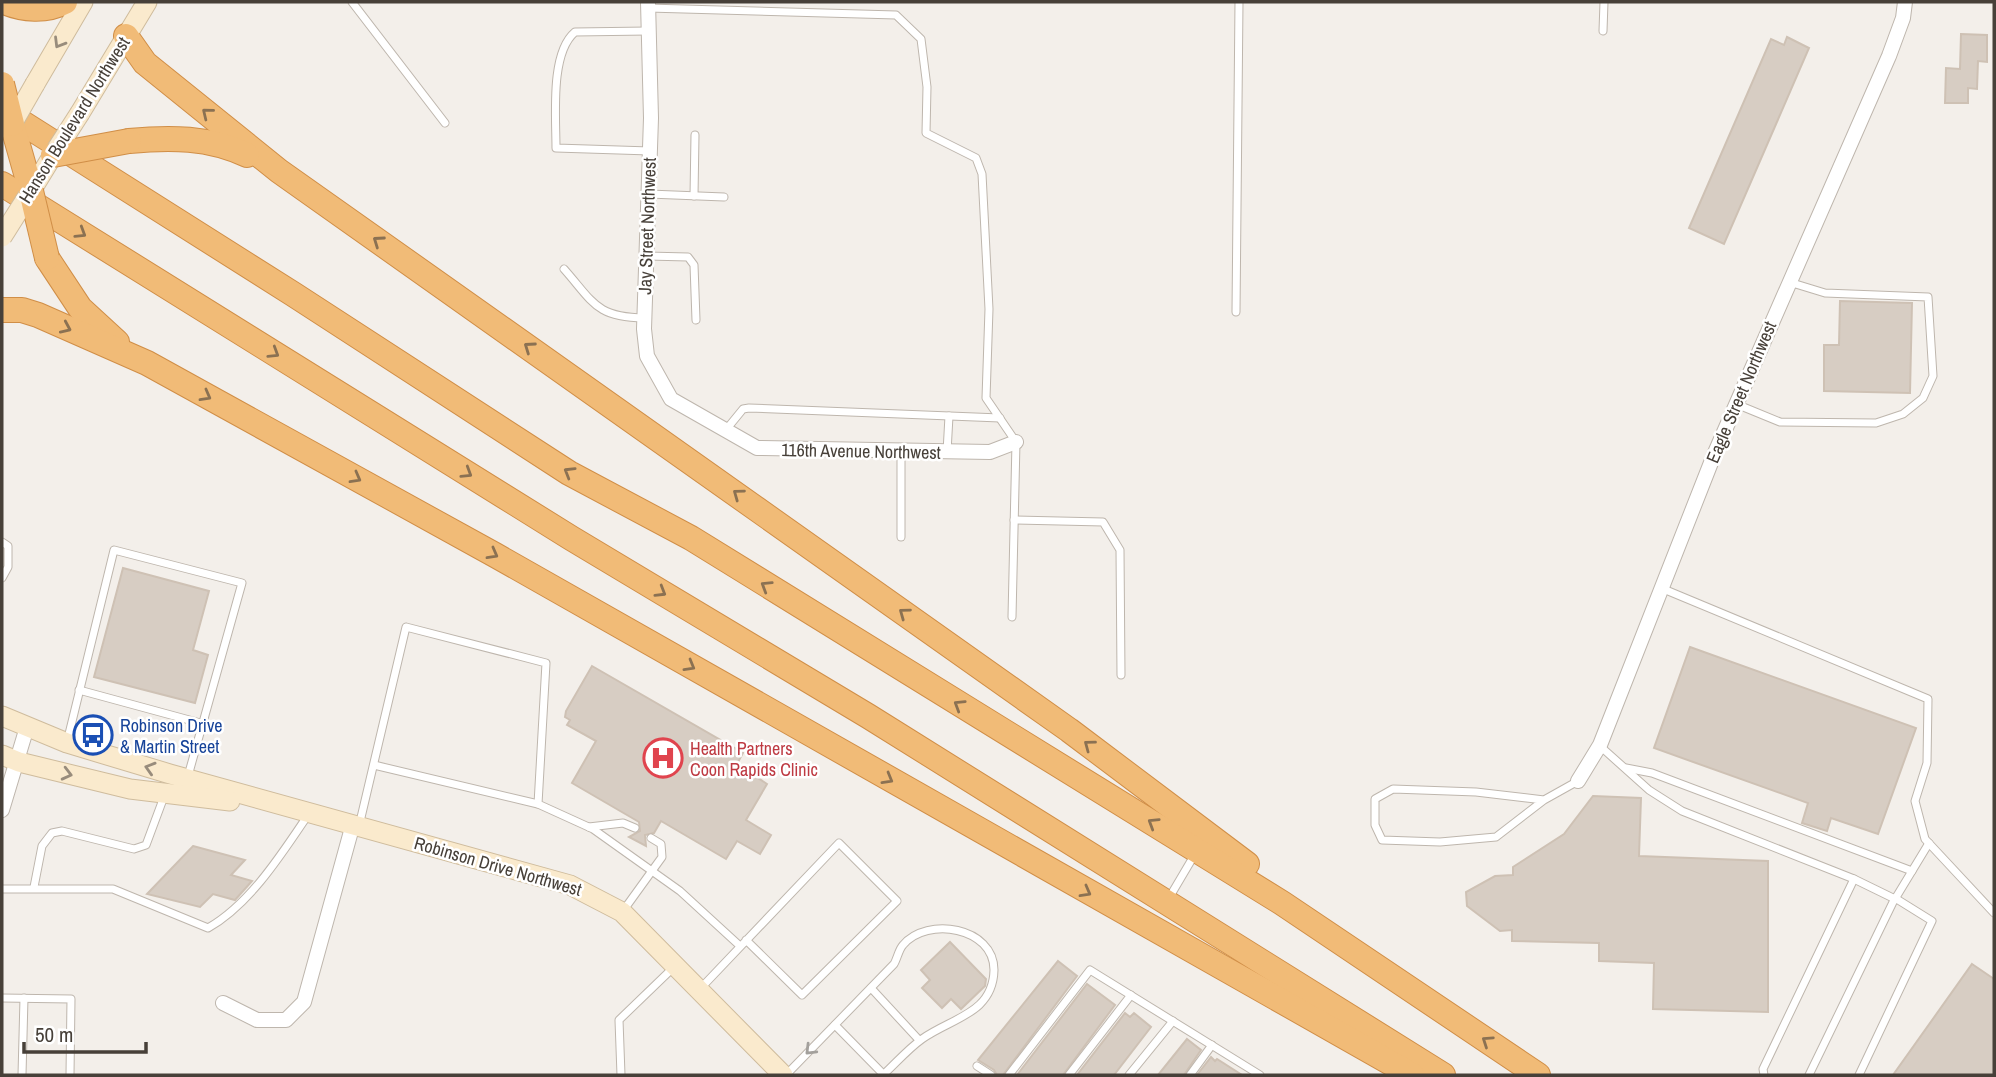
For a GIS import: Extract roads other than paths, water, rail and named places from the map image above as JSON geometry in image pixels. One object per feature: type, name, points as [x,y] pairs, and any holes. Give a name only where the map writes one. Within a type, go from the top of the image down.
[{"type":"highway","points":[[4,2],[32,9],[54,8],[65,2]]},
{"type":"highway","points":[[126,36],[145,63],[279,171],[1058,722],[1437,1007]]},
{"type":"highway","points":[[2,84],[11,160],[31,191],[47,258],[80,308],[106,334],[147,363]]},
{"type":"highway","points":[[5,125],[569,473],[691,538],[1197,850],[1282,903],[1538,1075]]},
{"type":"highway","points":[[11,160],[129,141],[183,138],[225,145],[279,171]]},
{"type":"highway","points":[[2,184],[571,538],[868,716],[1443,1075]]},
{"type":"highway","points":[[2,310],[22,310],[38,315],[147,363],[495,555],[1412,1075]]},
{"type":"street","points":[[5,125],[35,84],[83,2]]},
{"type":"street","name":"Hanson Boulevard Northwest","points":[[2,237],[147,2]]},
{"type":"street","name":"Eagle Street Northwest","points":[[1578,781],[1600,745],[1736,404],[1889,56],[1903,18],[1905,2]]},
{"type":"street","name":"Jay Street Northwest","points":[[648,5],[650,151],[644,318],[647,356],[671,399],[710,422]]},
{"type":"street","name":"116th Avenue Northwest","points":[[710,422],[739,440],[767,449],[990,452],[1016,442]]},
{"type":"street","name":"Robinson Drive Northwest","points":[[2,716],[67,743],[570,885],[622,912],[784,1075]]},
{"type":"street","points":[[2,810],[10,758],[27,727]]},
{"type":"street","name":"Robinson Drive Northwest","points":[[10,758],[130,789],[311,812]]},
{"type":"street","points":[[223,1003],[257,1020],[286,1020],[304,1002],[356,825]]},
{"type":"lane","points":[[352,2],[445,123]]},
{"type":"lane","points":[[1236,312],[1238,2]]},
{"type":"lane","points":[[1603,31],[1604,2]]},
{"type":"lane","points":[[648,5],[896,15],[921,39],[927,87],[926,133],[976,158],[982,174],[989,309],[986,398],[1016,442],[1012,617]]},
{"type":"lane","points":[[648,31],[575,32],[566,40],[560,57],[556,148],[650,151]]},
{"type":"lane","points":[[694,196],[695,135]]},
{"type":"lane","points":[[648,194],[724,197]]},
{"type":"lane","points":[[646,256],[688,257],[694,265],[696,320]]},
{"type":"lane","points":[[564,269],[602,312],[618,317],[644,318]]},
{"type":"lane","points":[[1736,404],[1780,422],[1876,423],[1903,414],[1923,398],[1933,376],[1928,297],[1825,293],[1789,282]]},
{"type":"lane","points":[[725,431],[743,409],[748,408],[1000,418]]},
{"type":"lane","points":[[947,452],[949,416]]},
{"type":"lane","points":[[901,450],[901,537]]},
{"type":"lane","points":[[1014,520],[1103,522],[1120,550],[1121,675]]},
{"type":"lane","points":[[2,542],[8,545],[8,567],[2,578]]},
{"type":"lane","points":[[67,743],[114,550],[242,583],[188,779]]},
{"type":"lane","points":[[1661,589],[1928,699],[1927,763],[1915,800],[1925,839],[1994,913]]},
{"type":"lane","points":[[356,825],[374,765],[406,627],[546,663],[538,804]]},
{"type":"lane","points":[[79,690],[204,724]]},
{"type":"lane","points":[[1600,745],[1649,790],[1682,811],[1854,879],[1895,898],[1932,921],[1859,1075]]},
{"type":"lane","points":[[374,765],[538,804],[589,827],[680,891],[743,943],[802,995],[897,901],[839,843],[743,943],[699,989]]},
{"type":"lane","points":[[1624,767],[1652,773],[1912,871]]},
{"type":"lane","points":[[1544,800],[1476,792],[1393,789],[1375,799],[1375,825],[1382,840],[1440,842],[1496,837],[1544,800],[1578,781]]},
{"type":"lane","points":[[34,887],[41,846],[52,833],[62,831],[134,849],[146,845],[165,792]]},
{"type":"lane","points":[[2,889],[113,889],[208,928],[223,920],[274,864],[311,812]]},
{"type":"lane","points":[[589,827],[622,823],[635,828]]},
{"type":"lane","points":[[622,912],[653,871],[664,850],[661,844],[651,838]]},
{"type":"lane","points":[[1809,1075],[1895,898],[1929,843]]},
{"type":"lane","points":[[1166,902],[1197,850]]},
{"type":"lane","points":[[1764,1075],[1763,1069],[1854,879]]},
{"type":"lane","points":[[784,1075],[894,964],[903,945],[921,933],[945,928],[966,932],[984,945],[994,966],[993,987],[982,1004],[968,1016],[947,1021],[919,1041],[884,1075],[835,1025]]},
{"type":"lane","points":[[621,1075],[619,1020],[676,966]]},
{"type":"lane","points":[[1009,1075],[1090,970],[1212,1045],[1247,1072],[1260,1075]]},
{"type":"lane","points":[[870,988],[919,1041]]},
{"type":"lane","points":[[1069,1075],[1131,995]]},
{"type":"lane","points":[[2,998],[71,999],[70,1075]]},
{"type":"lane","points":[[22,1075],[24,998]]},
{"type":"lane","points":[[1129,1075],[1173,1021]]},
{"type":"lane","points":[[1191,1075],[1212,1045]]},
{"type":"lane","points":[[977,1066],[991,1075]]},
{"type":"place","name":"Robinson Drive & Martin Street","points":[[93,735]]},
{"type":"place","name":"Health Partners Coon Rapids Clinic","points":[[663,758]]}]
